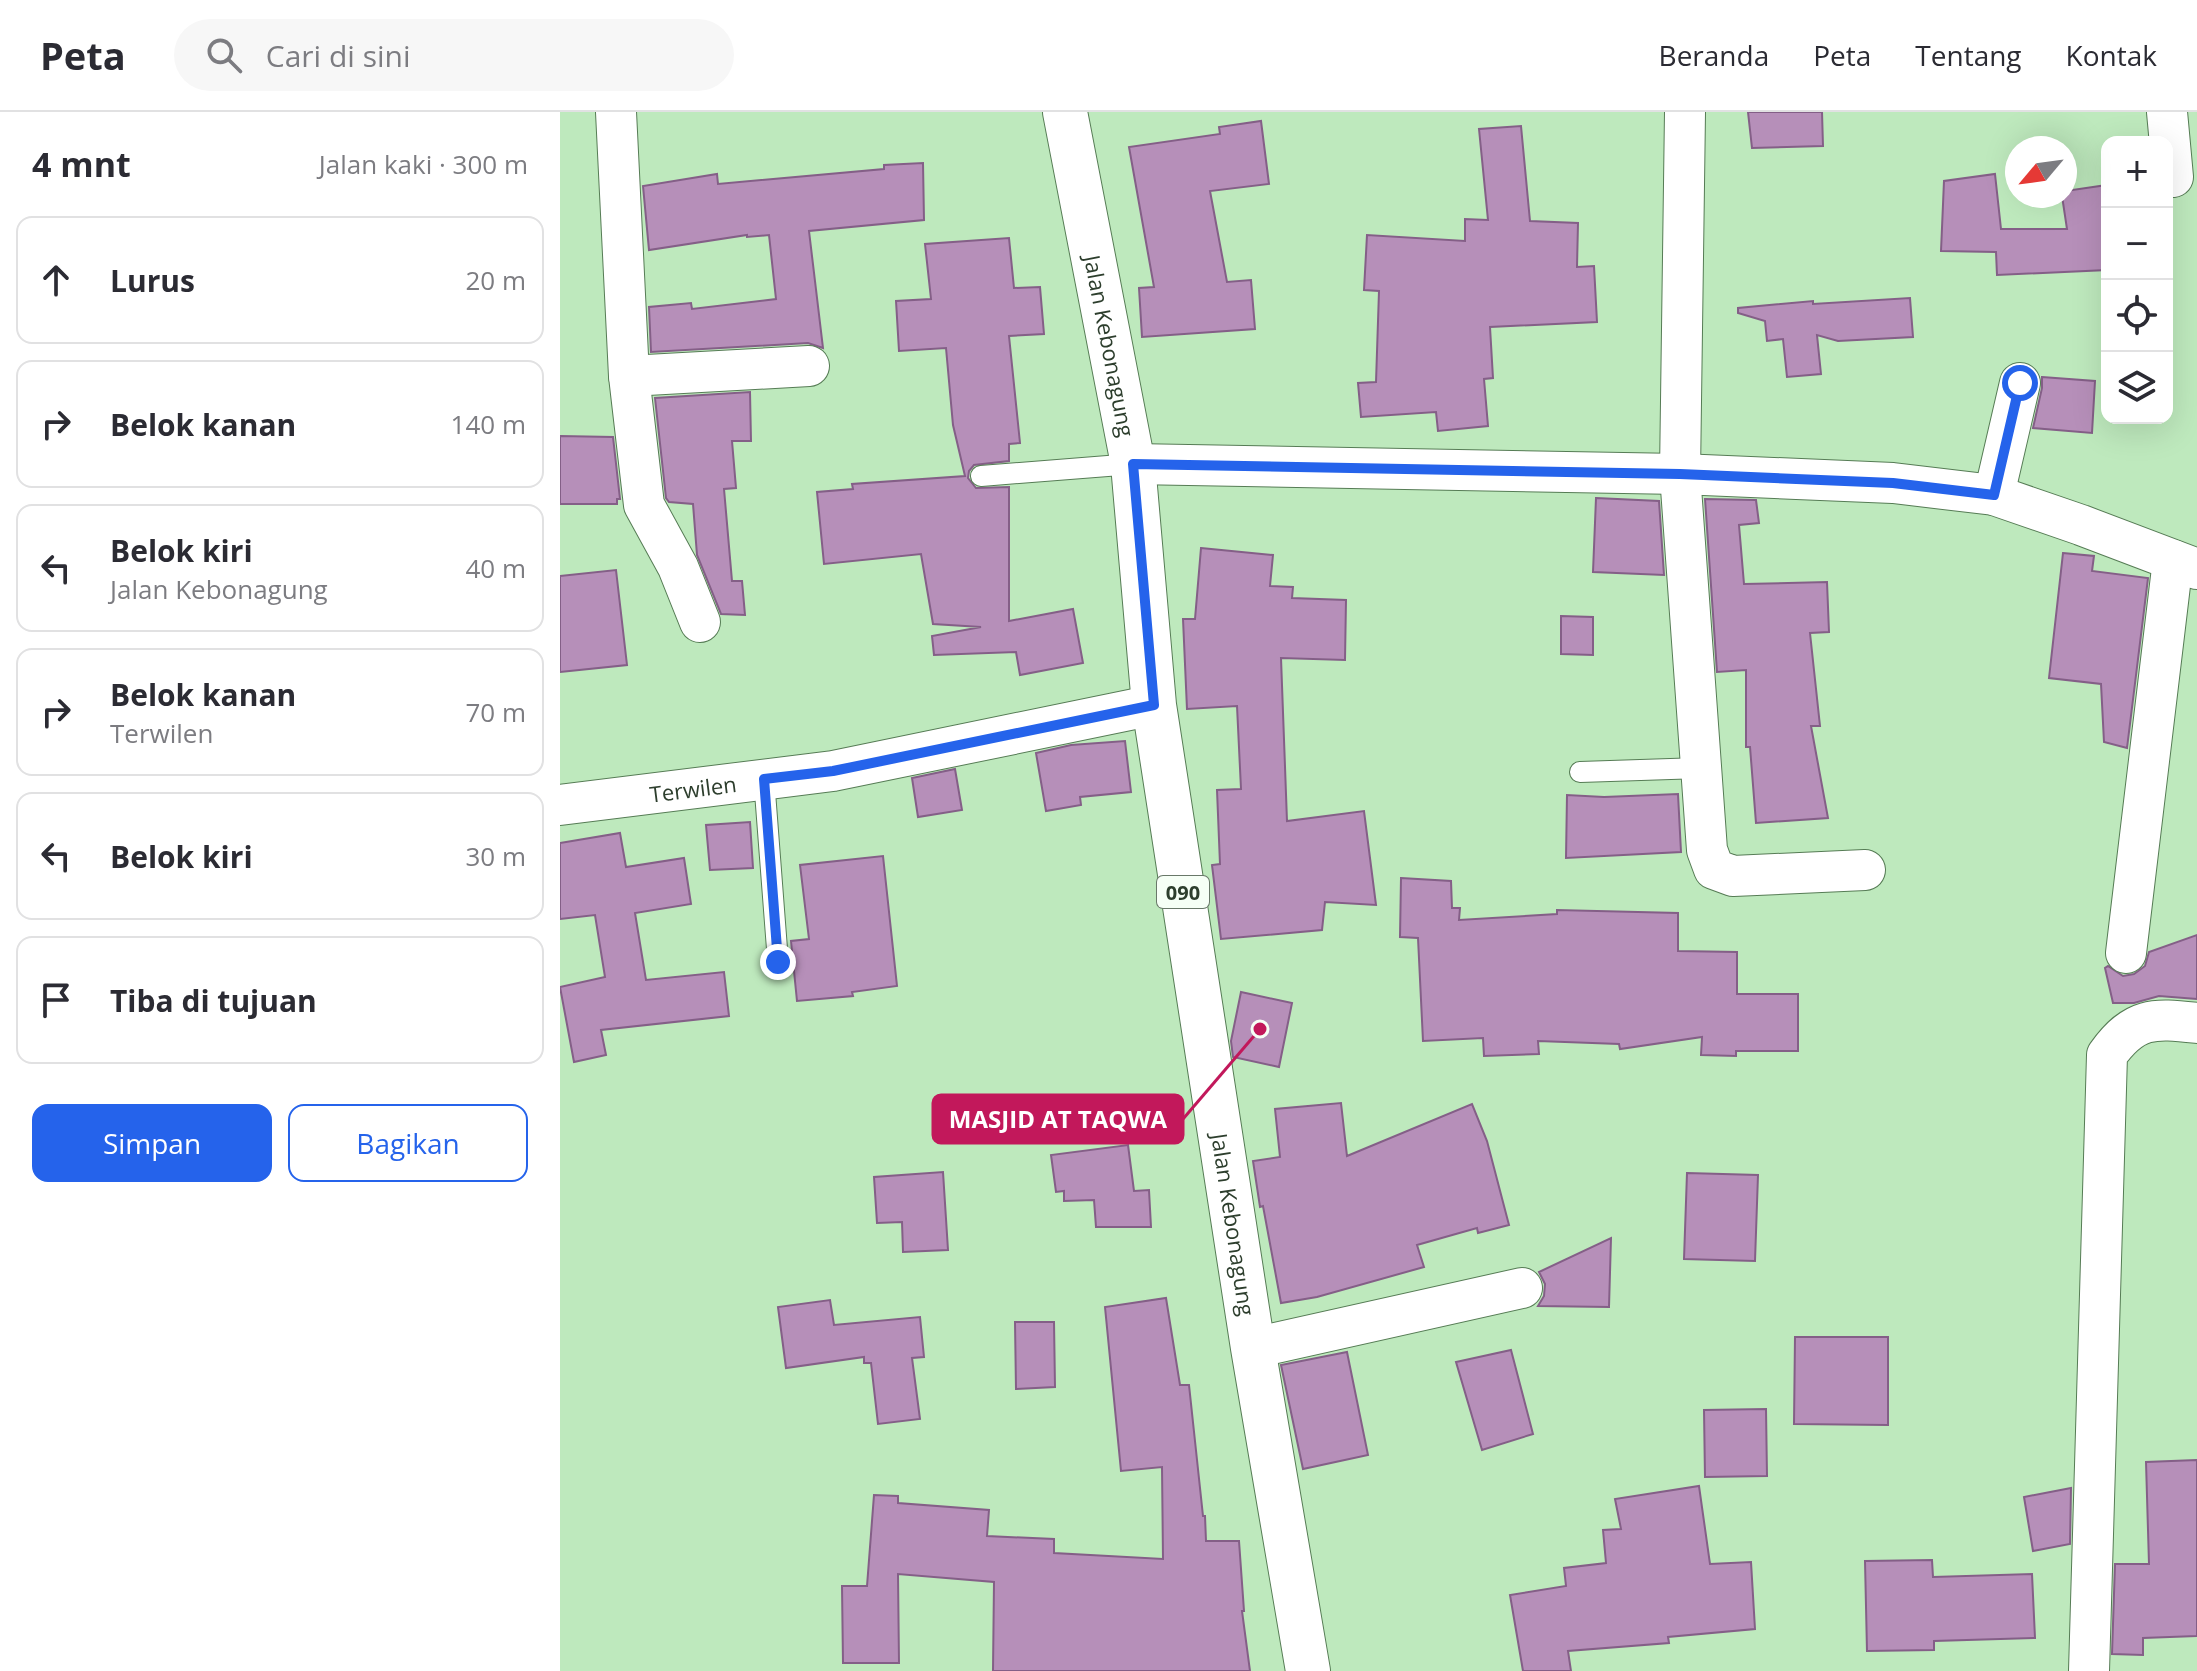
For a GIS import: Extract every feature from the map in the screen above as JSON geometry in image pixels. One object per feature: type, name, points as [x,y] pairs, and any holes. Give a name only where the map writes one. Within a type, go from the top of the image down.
[{"type":"main road","name":"Jalan Kebonagung","points":[[1065,112],[1133,464],[1154,705],[1253,1348],[1308,1671]]},
{"type":"street","points":[[616,112],[629,376],[644,505],[678,567],[700,622]]},
{"type":"street","points":[[1685,112],[1680,474],[1707,850],[1714,869],[1733,876],[1865,870]]},
{"type":"street","points":[[2167,112],[2169,136]]},
{"type":"street","points":[[629,376],[809,366]]},
{"type":"street","points":[[1994,495],[2020,383]]},
{"type":"street","points":[[1133,464],[1680,474],[1893,483],[1994,495],[2185,565],[2126,953]]},
{"type":"street","name":"Terwilen","points":[[560,805],[833,771],[1154,705]]},
{"type":"street","points":[[2089,1671],[2107,1055],[2119,1038],[2138,1024],[2161,1019],[2197,1023]]},
{"type":"street","points":[[1253,1348],[1522,1288]]},
{"type":"lane","points":[[981,476],[1133,464]]},
{"type":"lane","points":[[1580,772],[1701,768]]},
{"type":"lane","points":[[764,779],[778,962]]},
{"type":"building","points":[[1748,112],[1822,112],[1823,146],[1752,148]]},
{"type":"building","points":[[1261,121],[1269,184],[1210,191],[1227,282],[1251,280],[1255,329],[1142,337],[1139,288],[1154,287],[1129,147],[1220,134],[1219,127]]},
{"type":"building","points":[[1521,126],[1530,221],[1578,223],[1577,267],[1594,266],[1597,322],[1490,327],[1493,378],[1484,379],[1488,426],[1438,431],[1436,412],[1361,417],[1358,383],[1376,382],[1379,291],[1364,290],[1367,235],[1465,241],[1465,219],[1488,220],[1479,129]]},
{"type":"building","points":[[923,163],[924,220],[809,231],[823,348],[808,343],[651,352],[649,307],[691,303],[692,309],[776,299],[769,235],[747,235],[649,250],[643,186],[717,174],[718,184]]},
{"type":"building","points":[[1995,174],[2001,229],[2067,229],[2064,208],[2077,208],[2077,189],[2101,186],[2101,270],[1997,275],[1996,252],[1941,251],[1944,181]]},
{"type":"building","points":[[1009,238],[1014,288],[1040,287],[1044,334],[1009,336],[1020,443],[1009,444],[1009,461],[974,465],[968,478],[976,488],[1009,487],[1009,621],[1073,609],[1083,663],[1020,675],[1016,652],[934,655],[932,636],[981,627],[933,624],[921,554],[824,564],[817,492],[853,489],[852,484],[965,476],[953,425],[946,348],[899,351],[896,301],[931,299],[925,244]]},
{"type":"building","points":[[1910,298],[1913,337],[1838,341],[1817,335],[1821,374],[1787,377],[1783,339],[1767,341],[1765,321],[1738,313],[1738,308],[1813,301],[1813,304]]},
{"type":"building","points":[[2042,377],[2095,381],[2092,433],[2033,428]]},
{"type":"building","points":[[750,392],[751,441],[732,441],[736,488],[724,489],[732,581],[742,581],[745,615],[721,614],[697,555],[693,504],[669,502],[666,498],[655,398]]},
{"type":"building","points":[[560,436],[613,437],[620,499],[617,499],[617,504],[560,504]]},
{"type":"building","points":[[1596,498],[1659,501],[1664,575],[1593,572]]},
{"type":"building","points":[[1705,499],[1756,500],[1759,523],[1739,525],[1744,584],[1827,582],[1829,632],[1810,633],[1820,726],[1811,726],[1828,818],[1756,823],[1750,747],[1746,747],[1746,670],[1717,672]]},
{"type":"building","points":[[1201,548],[1273,555],[1270,586],[1293,587],[1292,598],[1346,600],[1345,660],[1281,658],[1287,821],[1364,811],[1376,905],[1325,902],[1322,930],[1221,939],[1212,865],[1220,864],[1217,790],[1241,789],[1237,706],[1187,709],[1183,619],[1195,619]]},
{"type":"building","points":[[2063,553],[2094,556],[2092,571],[2148,578],[2127,748],[2104,742],[2101,684],[2049,678]]},
{"type":"building","points":[[616,570],[627,665],[560,672],[560,576]]},
{"type":"building","points":[[1561,616],[1593,617],[1593,655],[1561,654]]},
{"type":"building","points":[[1125,741],[1131,792],[1080,797],[1081,805],[1046,811],[1036,753],[1071,745]]},
{"type":"building","points":[[955,769],[962,810],[918,817],[912,778]]},
{"type":"building","points":[[1678,794],[1681,852],[1566,858],[1567,795]]},
{"type":"building","points":[[750,822],[753,868],[710,870],[706,825]]},
{"type":"building","points":[[620,833],[626,867],[684,858],[691,904],[635,913],[646,980],[724,972],[729,1016],[601,1030],[606,1055],[574,1062],[560,987],[605,977],[595,915],[560,919],[560,843]]},
{"type":"building","points":[[883,856],[897,986],[852,992],[853,996],[797,1001],[791,941],[809,939],[800,865]]},
{"type":"building","points":[[1401,878],[1451,881],[1452,908],[1460,908],[1459,920],[1557,914],[1557,910],[1678,913],[1678,951],[1737,952],[1737,994],[1798,994],[1798,1051],[1736,1051],[1736,1056],[1701,1055],[1702,1037],[1620,1049],[1619,1044],[1538,1041],[1539,1054],[1484,1056],[1483,1038],[1423,1041],[1418,938],[1400,937]]},
{"type":"building","points":[[2197,935],[2197,999],[2159,996],[2134,1003],[2113,1003],[2105,968],[2108,966],[2123,976],[2134,974],[2145,966],[2149,952]]},
{"type":"building","points":[[1241,992],[1292,1003],[1279,1067],[1233,1057],[1231,1041]]},
{"type":"building","points":[[1341,1103],[1347,1156],[1472,1104],[1487,1141],[1509,1225],[1478,1233],[1477,1228],[1417,1245],[1424,1267],[1317,1297],[1281,1303],[1253,1161],[1280,1157],[1275,1109]]},
{"type":"building","points":[[1128,1145],[1134,1191],[1149,1190],[1151,1227],[1096,1227],[1094,1200],[1064,1201],[1064,1191],[1056,1192],[1051,1155]]},
{"type":"building","points":[[943,1172],[948,1250],[903,1252],[902,1222],[877,1223],[874,1177]]},
{"type":"building","points":[[1687,1173],[1758,1175],[1755,1261],[1684,1259]]},
{"type":"building","points":[[1611,1238],[1609,1307],[1538,1306],[1544,1296],[1545,1284],[1539,1272]]},
{"type":"building","points":[[1166,1298],[1180,1385],[1189,1385],[1206,1541],[1239,1541],[1242,1611],[1250,1671],[993,1671],[994,1582],[898,1574],[899,1663],[843,1663],[842,1586],[867,1586],[874,1495],[898,1496],[898,1503],[989,1510],[987,1536],[1054,1539],[1054,1553],[1163,1559],[1162,1467],[1121,1471],[1105,1307]]},
{"type":"building","points":[[830,1300],[834,1325],[920,1317],[924,1357],[912,1358],[920,1419],[878,1424],[871,1363],[864,1363],[864,1357],[786,1368],[778,1307]]},
{"type":"building","points":[[1015,1322],[1054,1322],[1055,1387],[1016,1389]]},
{"type":"building","points":[[1795,1337],[1888,1337],[1888,1425],[1794,1424]]},
{"type":"building","points":[[1511,1350],[1533,1434],[1482,1450],[1456,1362]]},
{"type":"building","points":[[1347,1352],[1368,1455],[1303,1469],[1281,1365]]},
{"type":"building","points":[[1766,1409],[1767,1476],[1705,1477],[1704,1410]]},
{"type":"building","points":[[2197,1460],[2197,1636],[2143,1638],[2143,1655],[2112,1654],[2115,1564],[2149,1564],[2146,1462]]},
{"type":"building","points":[[1699,1486],[1710,1564],[1751,1562],[1755,1629],[1668,1637],[1669,1643],[1568,1651],[1571,1671],[1523,1671],[1510,1595],[1566,1586],[1564,1568],[1606,1563],[1603,1530],[1621,1529],[1615,1499]]},
{"type":"building","points":[[2071,1488],[2070,1544],[2033,1551],[2024,1497]]},
{"type":"building","points":[[1932,1560],[1933,1577],[2032,1574],[2035,1638],[1934,1641],[1934,1650],[1867,1651],[1865,1561]]},
{"type":"place","name":"MASJID AT TAQWA","points":[[1260,1029]]},
{"type":"route","points":[[778,962],[764,779],[833,771],[1154,705],[1133,464],[1680,474],[1893,483],[1994,495],[2020,383]]}]
